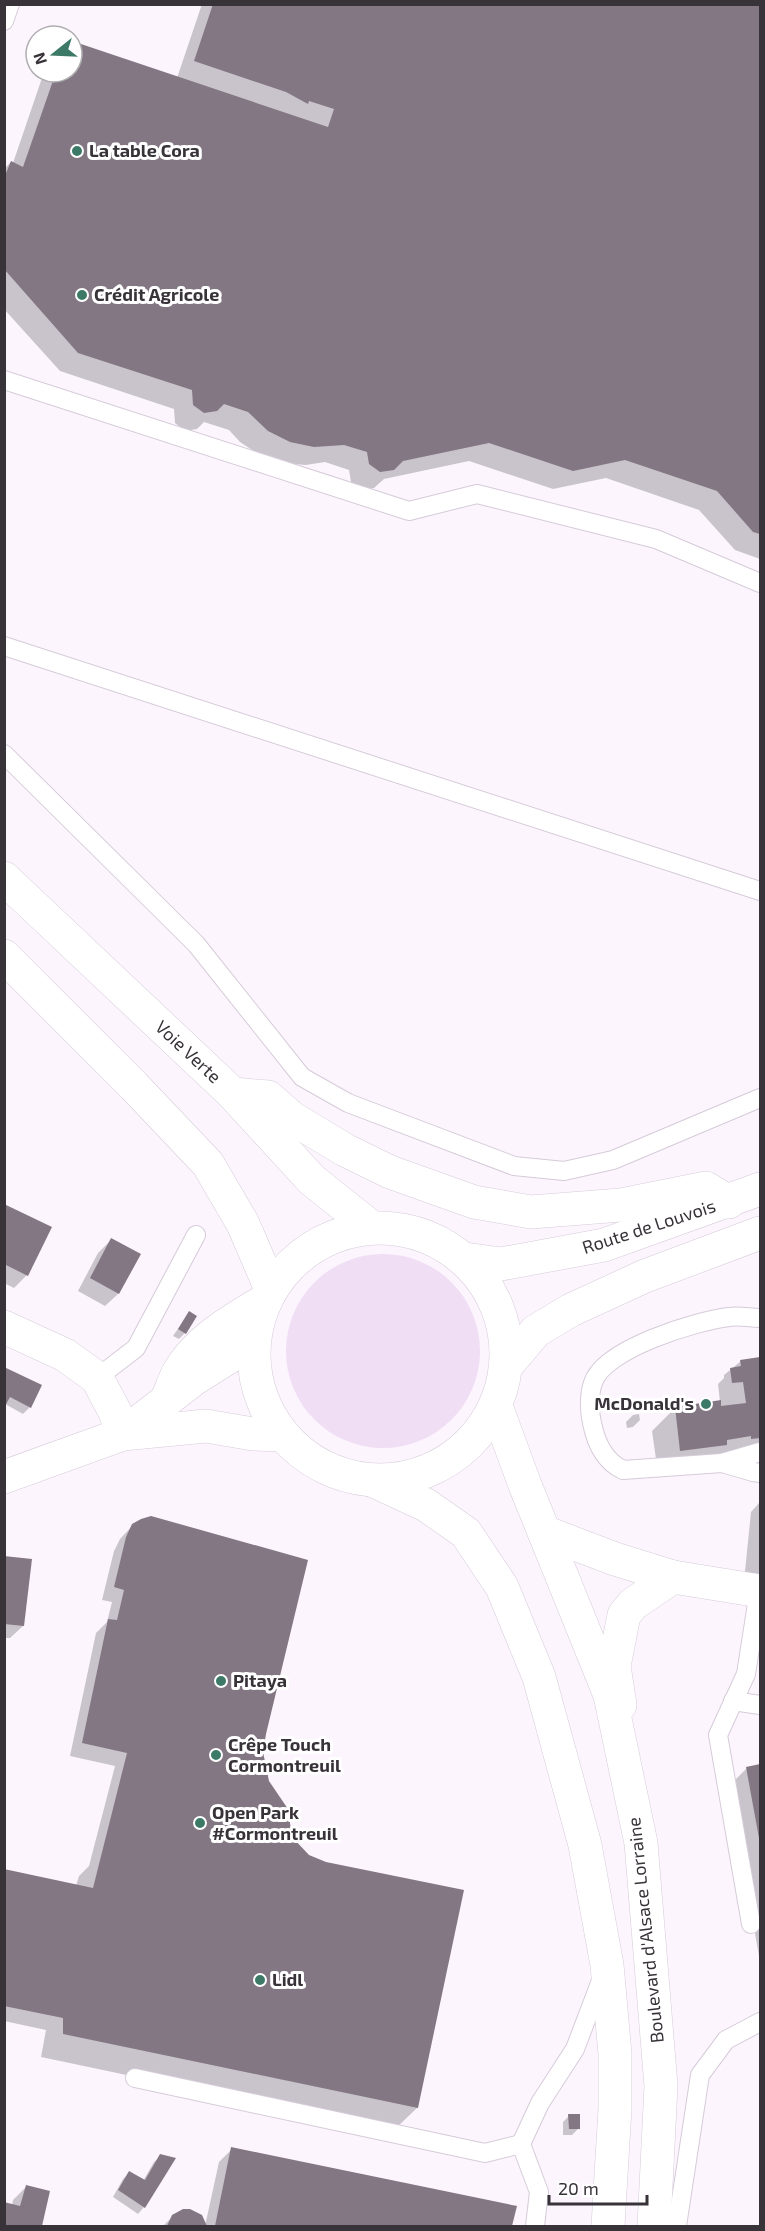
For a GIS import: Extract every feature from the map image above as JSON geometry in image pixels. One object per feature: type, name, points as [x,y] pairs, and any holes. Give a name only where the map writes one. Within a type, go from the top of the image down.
[{"type":"main road","name":"Voie Verte","points":[[4,878],[233,1094],[312,1180],[371,1227]]},
{"type":"main road","points":[[4,956],[208,1164],[243,1224],[267,1295],[253,1342],[255,1376],[264,1408],[282,1436],[308,1459],[340,1475],[374,1481],[412,1478],[447,1462],[476,1438],[496,1406],[507,1365],[504,1325],[489,1289],[465,1259],[426,1236],[404,1229],[371,1227],[331,1236],[297,1258],[267,1295],[202,1343],[178,1372],[167,1399]]},
{"type":"main road","points":[[233,1094],[268,1097],[292,1118],[345,1150],[390,1172],[474,1202],[531,1212],[621,1205],[706,1188],[729,1202]]},
{"type":"main road","name":"Route de Louvois","points":[[465,1259],[501,1264],[604,1245],[760,1189]]},
{"type":"main road","points":[[507,1365],[536,1331],[571,1310],[645,1276],[760,1233]]},
{"type":"main road","points":[[4,1327],[65,1355],[97,1378],[115,1412],[123,1434]]},
{"type":"main road","points":[[123,1434],[194,1379],[253,1342]]},
{"type":"main road","name":"Boulevard d'Alsace Lorraine","points":[[496,1406],[610,1695],[641,1843],[661,2086],[654,2226]]},
{"type":"main road","points":[[4,1477],[123,1434],[206,1426],[253,1434],[282,1436]]},
{"type":"main road","points":[[374,1481],[426,1505],[466,1533],[502,1587],[539,1677],[585,1845],[607,1965],[615,2054],[608,2226]]},
{"type":"main road","points":[[544,1532],[615,1559],[673,1577],[760,1591]]},
{"type":"main road","points":[[641,1843],[614,1666],[624,1615],[633,1604],[673,1577]]},
{"type":"lane","points":[[4,21],[10,4]]},
{"type":"lane","points":[[4,380],[409,511],[477,494],[656,539],[760,583]]},
{"type":"lane","points":[[4,646],[760,891]]},
{"type":"lane","points":[[4,754],[196,944],[302,1077],[348,1103],[514,1166],[564,1171],[613,1160],[760,1098]]},
{"type":"lane","points":[[97,1378],[136,1348],[196,1236]]},
{"type":"lane","points":[[760,1318],[730,1316],[667,1332],[613,1358],[593,1381],[590,1414],[596,1443],[614,1465],[623,1470],[722,1463],[760,1452]]},
{"type":"lane","points":[[722,1463],[760,1473]]},
{"type":"lane","points":[[751,1924],[718,1735],[746,1674],[757,1628],[760,1591]]},
{"type":"lane","points":[[733,1701],[760,1706]]},
{"type":"lane","points":[[535,2226],[539,2192],[521,2144],[540,2103],[575,2049],[607,1965]]},
{"type":"lane","points":[[677,2226],[700,2075],[726,2040],[760,2022]]},
{"type":"lane","points":[[135,2078],[485,2152],[521,2144]]},
{"type":"shaded area","points":[[383,1254],[411,1258],[429,1266],[444,1276],[458,1290],[476,1323],[480,1351],[476,1379],[468,1397],[458,1412],[444,1426],[411,1444],[383,1448],[355,1444],[337,1436],[322,1426],[308,1412],[290,1379],[286,1351],[290,1323],[298,1305],[308,1290],[322,1276],[355,1258]]},
{"type":"building","points":[[213,4],[760,4],[760,534],[753,532],[717,491],[625,460],[573,471],[489,443],[403,461],[394,470],[380,472],[369,464],[367,452],[344,445],[314,447],[290,442],[268,431],[248,412],[224,404],[217,411],[204,413],[193,405],[192,390],[78,353],[4,269],[4,178],[11,161],[23,167],[52,84],[84,84],[84,45],[328,127],[334,109],[309,101],[308,104],[286,92],[194,61]]},
{"type":"building","points":[[4,1204],[52,1227],[28,1276],[4,1264]]},
{"type":"building","points":[[111,1238],[141,1254],[119,1294],[90,1278]]},
{"type":"building","points":[[189,1311],[197,1316],[186,1334],[178,1329]]},
{"type":"building","name":"McDonald's","points":[[760,1357],[760,1438],[751,1439],[751,1436],[727,1440],[727,1445],[680,1451],[675,1407],[721,1400],[721,1406],[746,1403],[743,1382],[732,1383],[730,1368],[741,1366],[740,1360]]},
{"type":"building","points":[[4,1367],[42,1385],[31,1408],[10,1397],[4,1408]]},
{"type":"building","name":"Open Park #Cormontreuil","points":[[151,1516],[308,1560],[263,1752],[269,1781],[288,1809],[292,1837],[309,1855],[326,1862],[464,1890],[418,2108],[63,2034],[63,2018],[4,2006],[4,1869],[93,1888],[127,1753],[82,1743],[108,1619],[117,1620],[124,1590],[114,1587],[126,1537],[132,1524]]},
{"type":"building","points":[[4,1556],[32,1559],[24,1626],[4,1624]]},
{"type":"building","points":[[760,1764],[760,1838],[759,1838],[746,1767]]},
{"type":"building","points":[[568,2114],[580,2114],[580,2129],[569,2129]]},
{"type":"building","points":[[231,2147],[517,2206],[512,2226],[215,2226]]},
{"type":"building","points":[[160,2154],[176,2158],[145,2208],[118,2190],[129,2171],[145,2180]]},
{"type":"building","points":[[26,2185],[50,2191],[42,2226],[4,2226],[4,2202],[20,2206]]},
{"type":"building","points":[[183,2209],[190,2209],[202,2215],[207,2226],[167,2226],[172,2215]]},
{"type":"place","name":"La table Cora","points":[[77,151]]},
{"type":"place","name":"Crédit Agricole","points":[[82,295]]},
{"type":"place","name":"McDonald's","points":[[706,1404]]},
{"type":"place","name":"Pitaya","points":[[221,1681]]},
{"type":"place","name":"Crêpe Touch Cormontreuil","points":[[216,1755]]},
{"type":"place","name":"Open Park #Cormontreuil","points":[[200,1823]]},
{"type":"place","name":"Lidl","points":[[260,1980]]}]
